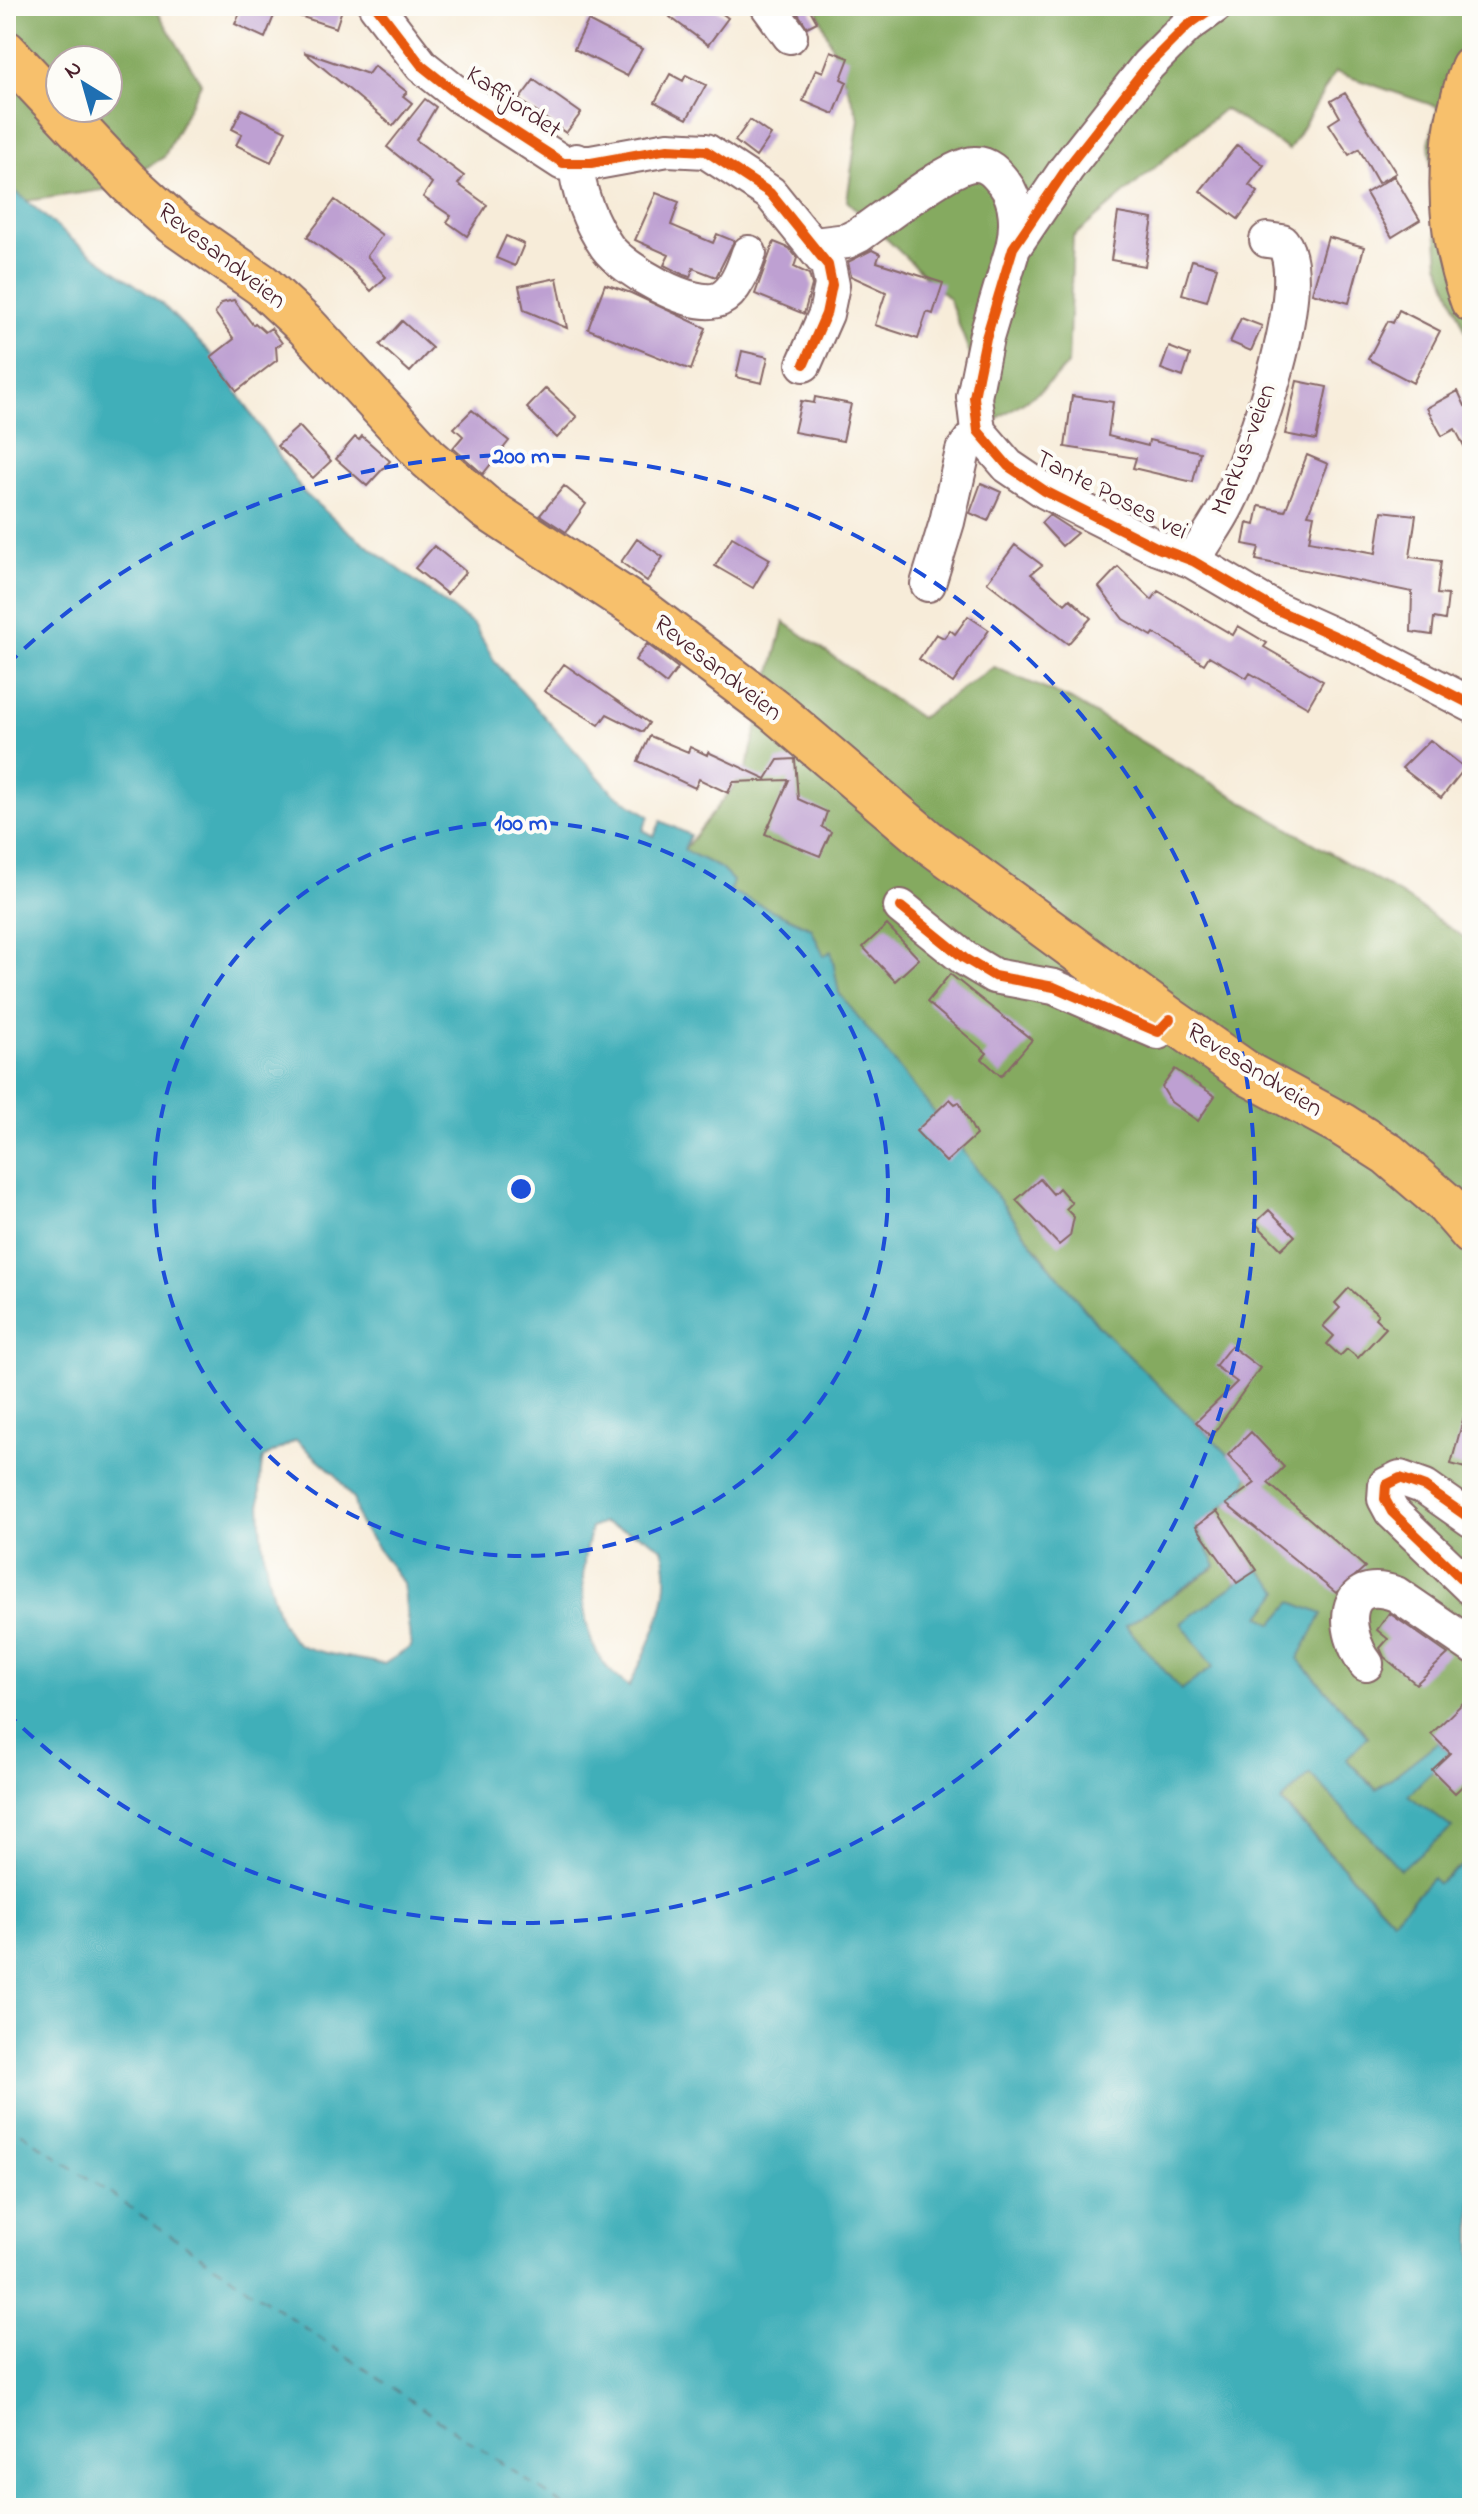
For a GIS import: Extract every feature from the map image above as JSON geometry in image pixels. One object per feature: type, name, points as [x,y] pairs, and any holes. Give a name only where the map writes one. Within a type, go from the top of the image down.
[{"type":"main road","name":"Revesandveien","points":[[6,52],[128,182],[173,223],[262,285],[307,327],[428,458],[486,508],[637,607],[774,710],[929,842],[1170,1019],[1250,1075],[1341,1124],[1388,1154],[1446,1204],[1472,1234]]},
{"type":"main road","points":[[1472,67],[1453,137],[1451,181],[1455,240],[1472,301]]},
{"type":"street","name":"Kaffijordet","points":[[376,6],[422,66],[461,97],[563,163],[591,163],[668,149],[706,151],[770,193],[828,265],[832,285],[826,314],[804,364]]},
{"type":"street","points":[[768,6],[790,36]]},
{"type":"street","points":[[1013,248],[1067,168],[1148,65],[1187,26],[1215,6]]},
{"type":"street","name":"Kaffijordet","points":[[576,161],[585,204],[607,247],[651,281],[687,297],[718,300],[726,295],[744,269],[749,253]]},
{"type":"street","points":[[814,245],[847,241],[859,235],[949,174],[975,164],[992,169],[1011,191],[1017,217],[1013,248],[986,338],[974,397],[978,431],[963,451],[947,522],[928,584]]},
{"type":"street","name":"Markus-veien","points":[[1193,561],[1229,503],[1253,445],[1284,332],[1289,259],[1282,242],[1267,240]]},
{"type":"street","name":"Tante Poses vei","points":[[978,431],[1008,466],[1045,491],[1158,548],[1193,561],[1273,608],[1364,649],[1472,705]]},
{"type":"street","points":[[901,907],[964,958],[994,976],[1054,987],[1158,1032],[1170,1019]]},
{"type":"street","points":[[1472,1520],[1425,1487],[1400,1478],[1386,1485],[1385,1499],[1392,1512],[1472,1589]]},
{"type":"street","points":[[1366,1664],[1353,1646],[1349,1629],[1351,1609],[1356,1598],[1366,1590],[1382,1589],[1396,1594],[1472,1646]]},
{"type":"green space","points":[[6,6],[154,6],[201,83],[164,157],[110,189],[26,201],[6,183]]},
{"type":"green space","points":[[816,6],[1472,6],[1472,348],[1439,263],[1429,143],[1438,107],[1335,72],[1289,150],[1224,109],[1073,237],[1068,365],[1039,392],[995,420],[949,299],[847,201],[859,118]]},
{"type":"green space","points":[[784,622],[920,718],[994,667],[1071,700],[1403,896],[1472,943],[1472,1858],[1436,1884],[1431,1879],[1394,1921],[1281,1801],[1310,1774],[1452,1829],[1407,1795],[1450,1753],[1438,1742],[1377,1790],[1346,1759],[1368,1736],[1297,1659],[1273,1625],[1261,1616],[1280,1591],[1214,1667],[1181,1691],[1126,1626],[1216,1567],[1196,1527],[1231,1500],[839,993],[831,952],[824,957],[811,928],[729,891],[733,881],[720,868],[684,850],[746,771]]},
{"type":"water","points":[[6,183],[70,238],[161,303],[213,356],[303,492],[344,528],[475,626],[495,662],[612,792],[649,816],[643,830],[654,836],[661,821],[690,835],[684,850],[720,868],[733,881],[730,891],[811,928],[824,956],[831,951],[839,993],[934,1112],[1043,1258],[1098,1325],[1249,1475],[1237,1507],[1231,1500],[1196,1527],[1216,1566],[1126,1626],[1181,1690],[1213,1667],[1181,1623],[1258,1568],[1280,1591],[1261,1616],[1273,1624],[1292,1602],[1322,1614],[1298,1659],[1368,1737],[1346,1759],[1376,1790],[1438,1742],[1450,1753],[1408,1795],[1452,1828],[1400,1869],[1310,1774],[1281,1802],[1393,1920],[1432,1878],[1437,1884],[1472,1858],[1472,2508],[6,2508]],"holes":[[[296,1440],[335,1474],[354,1501],[359,1523],[403,1583],[411,1647],[384,1664],[300,1645],[288,1632],[278,1612],[270,1586],[261,1527],[261,1476],[263,1458]],[[603,1523],[643,1536],[662,1548],[666,1566],[659,1620],[629,1687],[608,1669],[597,1652],[586,1618],[583,1580],[587,1544],[591,1528]]]},
{"type":"building","points":[[243,6],[278,6],[265,38],[235,24]]},
{"type":"building","points":[[282,6],[343,6],[336,28],[281,10]]},
{"type":"building","points":[[679,6],[712,6],[728,18],[708,45],[670,17]]},
{"type":"building","points":[[793,6],[808,6],[817,22],[807,27]]},
{"type":"building","points":[[588,21],[642,49],[627,76],[574,49]]},
{"type":"building","points":[[831,51],[849,58],[841,79],[847,82],[834,114],[803,101],[816,69],[823,72]]},
{"type":"building","points":[[304,52],[368,74],[374,66],[407,92],[403,96],[412,103],[393,126]]},
{"type":"building","points":[[670,74],[683,81],[686,75],[706,85],[687,119],[655,102]]},
{"type":"building","points":[[534,80],[581,113],[566,133],[519,100]]},
{"type":"building","points":[[1345,93],[1396,173],[1378,183],[1359,149],[1349,155],[1329,124],[1340,117],[1331,101]]},
{"type":"building","points":[[425,99],[436,107],[416,140],[464,176],[458,184],[487,205],[467,236],[447,222],[451,216],[423,197],[432,183],[387,147]]},
{"type":"building","points":[[242,109],[286,131],[271,162],[236,145],[242,134],[232,129]]},
{"type":"building","points":[[750,120],[771,135],[756,157],[735,141]]},
{"type":"building","points":[[1237,145],[1264,165],[1249,185],[1258,192],[1238,219],[1200,191]]},
{"type":"building","points":[[1394,176],[1420,220],[1392,237],[1366,193]]},
{"type":"building","points":[[656,193],[679,202],[671,225],[713,243],[717,234],[734,241],[716,277],[693,268],[690,277],[684,275],[664,265],[669,255],[635,240]]},
{"type":"building","points":[[335,200],[382,235],[367,256],[386,277],[371,291],[351,270],[307,237]]},
{"type":"building","points":[[1118,213],[1153,219],[1145,266],[1111,260]]},
{"type":"building","points":[[506,236],[524,244],[515,266],[496,258]]},
{"type":"building","points":[[1328,237],[1364,247],[1349,303],[1312,293]]},
{"type":"building","points":[[774,242],[789,248],[797,258],[794,267],[809,274],[812,285],[804,314],[755,294]]},
{"type":"building","points":[[872,250],[880,254],[877,262],[943,283],[933,314],[927,312],[918,339],[875,325],[886,292],[851,276],[848,262]]},
{"type":"building","points":[[1192,260],[1217,267],[1207,301],[1182,294]]},
{"type":"building","points":[[557,278],[567,328],[524,310],[519,286]]},
{"type":"building","points":[[605,284],[706,328],[691,370],[588,329]]},
{"type":"building","points":[[234,300],[253,325],[255,323],[265,332],[271,328],[282,343],[276,347],[277,360],[237,391],[211,357],[234,339],[215,313],[222,303]]},
{"type":"building","points":[[1399,310],[1440,331],[1413,383],[1368,359],[1388,321],[1393,323]]},
{"type":"building","points":[[1241,318],[1262,326],[1251,351],[1230,342]]},
{"type":"building","points":[[402,321],[432,348],[410,372],[380,345]]},
{"type":"building","points":[[1169,347],[1190,355],[1183,377],[1161,369]]},
{"type":"building","points":[[742,351],[768,357],[762,383],[736,377]]},
{"type":"building","points":[[1297,381],[1327,387],[1316,440],[1285,434]]},
{"type":"building","points":[[546,388],[577,417],[557,438],[527,408]]},
{"type":"building","points":[[1458,391],[1465,406],[1472,402],[1472,461],[1455,429],[1442,436],[1427,408]]},
{"type":"building","points":[[1072,396],[1113,402],[1108,436],[1148,446],[1149,440],[1200,452],[1193,482],[1133,468],[1136,458],[1065,447]]},
{"type":"building","points":[[815,397],[851,404],[843,441],[794,432],[801,401],[814,403]]},
{"type":"building","points":[[472,410],[509,441],[483,474],[453,448],[463,436],[454,428]]},
{"type":"building","points":[[299,426],[331,461],[313,478],[277,446]]},
{"type":"building","points":[[362,436],[390,461],[367,486],[336,459],[355,437],[359,440]]},
{"type":"building","points":[[1307,455],[1328,464],[1308,514],[1314,515],[1309,541],[1376,553],[1382,511],[1416,515],[1410,557],[1441,561],[1437,594],[1448,595],[1445,620],[1434,618],[1432,635],[1411,632],[1412,592],[1256,560],[1259,547],[1243,544],[1247,523],[1255,525],[1259,506],[1285,511]]},
{"type":"building","points":[[981,483],[1001,492],[988,521],[970,513]]},
{"type":"building","points":[[564,486],[586,504],[566,532],[540,515]]},
{"type":"building","points":[[1049,515],[1077,533],[1062,546],[1041,523]]},
{"type":"building","points":[[732,537],[770,559],[753,588],[715,566]]},
{"type":"building","points":[[637,539],[663,557],[647,581],[621,562]]},
{"type":"building","points":[[1015,545],[1042,565],[1031,574],[1065,604],[1070,599],[1091,618],[1068,644],[987,582]]},
{"type":"building","points":[[434,546],[466,572],[447,594],[415,568]]},
{"type":"building","points":[[1118,567],[1152,600],[1158,591],[1233,635],[1238,626],[1267,643],[1264,647],[1323,681],[1308,707],[1250,673],[1247,678],[1209,656],[1204,664],[1154,633],[1152,636],[1123,619],[1099,587]]},
{"type":"building","points":[[968,616],[989,630],[953,683],[919,659],[936,634],[944,638],[950,630],[955,634]]},
{"type":"building","points":[[647,644],[678,668],[666,684],[635,660]]},
{"type":"building","points":[[564,664],[649,723],[643,732],[607,714],[599,725],[544,691]]},
{"type":"building","points":[[650,736],[688,752],[690,747],[707,755],[708,752],[766,779],[778,760],[795,759],[798,799],[827,812],[822,827],[831,832],[820,856],[765,834],[789,780],[733,782],[728,793],[699,779],[695,788],[638,761]]},
{"type":"building","points":[[1430,740],[1465,768],[1441,798],[1402,768]]},
{"type":"building","points":[[887,925],[919,959],[895,981],[863,947]]},
{"type":"building","points":[[950,974],[1032,1040],[1001,1076],[982,1059],[987,1053],[927,1002]]},
{"type":"building","points":[[1175,1069],[1215,1096],[1198,1121],[1171,1102],[1162,1087]]},
{"type":"building","points":[[950,1099],[955,1104],[959,1102],[976,1135],[946,1162],[916,1131]]},
{"type":"building","points":[[1040,1179],[1053,1194],[1059,1188],[1072,1203],[1066,1209],[1074,1217],[1070,1236],[1059,1245],[1016,1200]]},
{"type":"building","points":[[1269,1210],[1295,1236],[1281,1249],[1255,1223]]},
{"type":"building","points":[[1349,1288],[1378,1314],[1375,1318],[1386,1328],[1358,1358],[1347,1349],[1340,1356],[1327,1344],[1334,1336],[1323,1326],[1340,1308],[1335,1303]]},
{"type":"building","points":[[1231,1346],[1260,1368],[1211,1437],[1196,1422],[1237,1382],[1215,1366]]},
{"type":"building","points":[[1466,1409],[1472,1409],[1472,1470],[1451,1464]]},
{"type":"building","points":[[1251,1432],[1284,1467],[1268,1483],[1365,1567],[1336,1593],[1226,1504],[1255,1483],[1228,1455]]},
{"type":"building","points":[[1217,1511],[1257,1570],[1237,1583],[1196,1526]]},
{"type":"building","points":[[1389,1613],[1448,1654],[1416,1684],[1384,1657],[1380,1648],[1388,1639],[1377,1630]]},
{"type":"building","points":[[1472,1694],[1472,1777],[1455,1793],[1432,1770],[1450,1753],[1431,1734]]},
{"type":"ferry route","points":[[6,2122],[567,2508]]},
{"type":"cycle path","points":[[376,6],[422,66],[461,97],[563,163],[591,163],[668,149],[706,151],[770,193],[828,265],[832,285],[826,314],[804,364]]},
{"type":"cycle path","points":[[1215,6],[1187,26],[1148,65],[1067,168],[1013,248],[986,338],[974,397],[978,431],[1008,466],[1045,491],[1158,548],[1193,561],[1273,608],[1364,649],[1472,705]]},
{"type":"cycle path","points":[[901,907],[964,958],[994,976],[1054,987],[1158,1032],[1170,1019]]},
{"type":"cycle path","points":[[1472,1520],[1425,1487],[1400,1478],[1386,1485],[1385,1499],[1392,1512],[1472,1589]]}]
